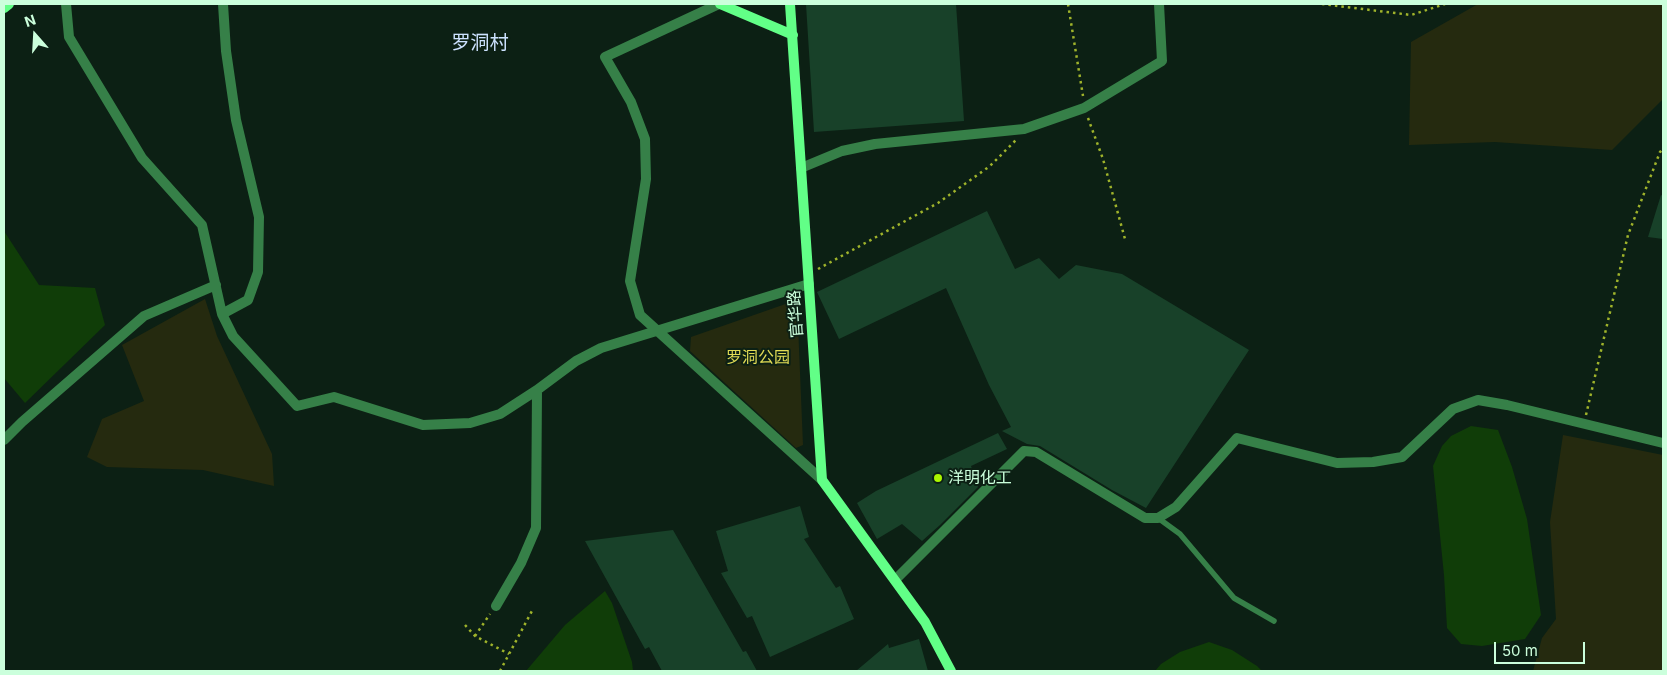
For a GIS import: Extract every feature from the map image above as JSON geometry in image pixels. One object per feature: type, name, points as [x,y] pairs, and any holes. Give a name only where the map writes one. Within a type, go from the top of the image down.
[{"type":"main road","points":[[4,8],[9,4]]},
{"type":"main road","points":[[719,4],[792,35]]},
{"type":"main road","name":"官华路","points":[[790,4],[822,480]]},
{"type":"main road","points":[[822,480],[925,622],[951,671]]},
{"type":"street","points":[[66,4],[70,37],[142,158],[202,225],[222,314],[232,336],[297,406],[334,397],[423,425],[470,423],[500,414],[576,361],[600,348],[657,331],[808,279]]},
{"type":"street","points":[[222,314],[248,300],[258,272],[259,217],[236,120],[226,51],[223,4]]},
{"type":"street","points":[[719,4],[605,57],[631,102],[645,139],[646,178],[630,282],[640,315],[822,480]]},
{"type":"street","points":[[801,168],[842,151],[875,144],[1024,129],[1084,108],[1162,61],[1159,4]]},
{"type":"street","points":[[4,440],[42,404],[144,316],[216,285]]},
{"type":"street","points":[[496,606],[521,562],[536,528],[537,390]]},
{"type":"street","points":[[895,580],[1024,451],[1036,452],[1145,518],[1158,518],[1176,508],[1237,438],[1337,463],[1373,462],[1402,457],[1453,409],[1478,400],[1507,405],[1663,443]]},
{"type":"lane","points":[[1158,518],[1180,534],[1234,598],[1274,621]]},
{"type":"path","points":[[1068,4],[1082,85],[1084,108],[1102,159],[1125,239]]},
{"type":"path","points":[[1322,4],[1411,15],[1445,4]]},
{"type":"path","points":[[808,279],[938,203],[990,166],[1019,137],[1024,129]]},
{"type":"path","points":[[1584,424],[1628,235],[1660,152],[1663,149]]},
{"type":"path","points":[[474,636],[496,606]]},
{"type":"path","points":[[500,671],[533,609]]},
{"type":"path","points":[[465,625],[474,636],[509,654]]},
{"type":"green space","points":[[1478,4],[1663,4],[1663,99],[1612,150],[1495,142],[1409,145],[1411,42]]},
{"type":"green space","points":[[205,299],[217,336],[272,454],[274,486],[203,470],[107,467],[87,457],[102,419],[144,401],[122,345]]},
{"type":"green space","name":"罗洞公园","points":[[797,300],[803,445],[796,448],[690,351],[691,337]]},
{"type":"green space","points":[[1563,435],[1663,455],[1663,671],[1533,671],[1542,638],[1556,619],[1550,522]]},
{"type":"shaded area","points":[[4,231],[39,285],[95,288],[105,325],[25,403],[4,378]]},
{"type":"shaded area","points":[[1471,426],[1498,430],[1512,467],[1527,519],[1541,615],[1525,639],[1482,646],[1461,644],[1447,628],[1444,575],[1433,466],[1442,446],[1451,436]]},
{"type":"shaded area","points":[[605,591],[612,603],[632,662],[633,671],[526,671],[565,625]]},
{"type":"shaded area","points":[[1209,642],[1232,650],[1262,671],[1155,671],[1161,664],[1180,652]]},
{"type":"building","points":[[806,4],[956,4],[964,121],[814,132]]},
{"type":"building","points":[[1661,195],[1663,196],[1663,239],[1648,237]]},
{"type":"building","points":[[987,211],[1015,269],[1039,258],[1059,279],[1076,265],[1122,274],[1249,350],[1146,508],[1112,490],[1040,446],[1027,444],[1002,431],[1011,427],[989,385],[946,288],[839,339],[817,292]]},
{"type":"building","name":"洋明化工","points":[[998,433],[1007,449],[971,466],[978,487],[922,541],[902,524],[877,539],[857,503],[876,491]]},
{"type":"building","points":[[800,506],[809,537],[804,539],[836,588],[840,586],[854,619],[770,657],[752,616],[747,618],[721,573],[728,571],[716,531]]},
{"type":"building","points":[[673,530],[743,652],[746,651],[757,671],[662,671],[649,647],[645,649],[585,541]]},
{"type":"building","points":[[919,639],[928,671],[856,671],[888,644],[889,648]]},
{"type":"place","name":"洋明化工","points":[[938,478]]},
{"type":"district","name":"罗洞村","points":[[480,43]]}]
